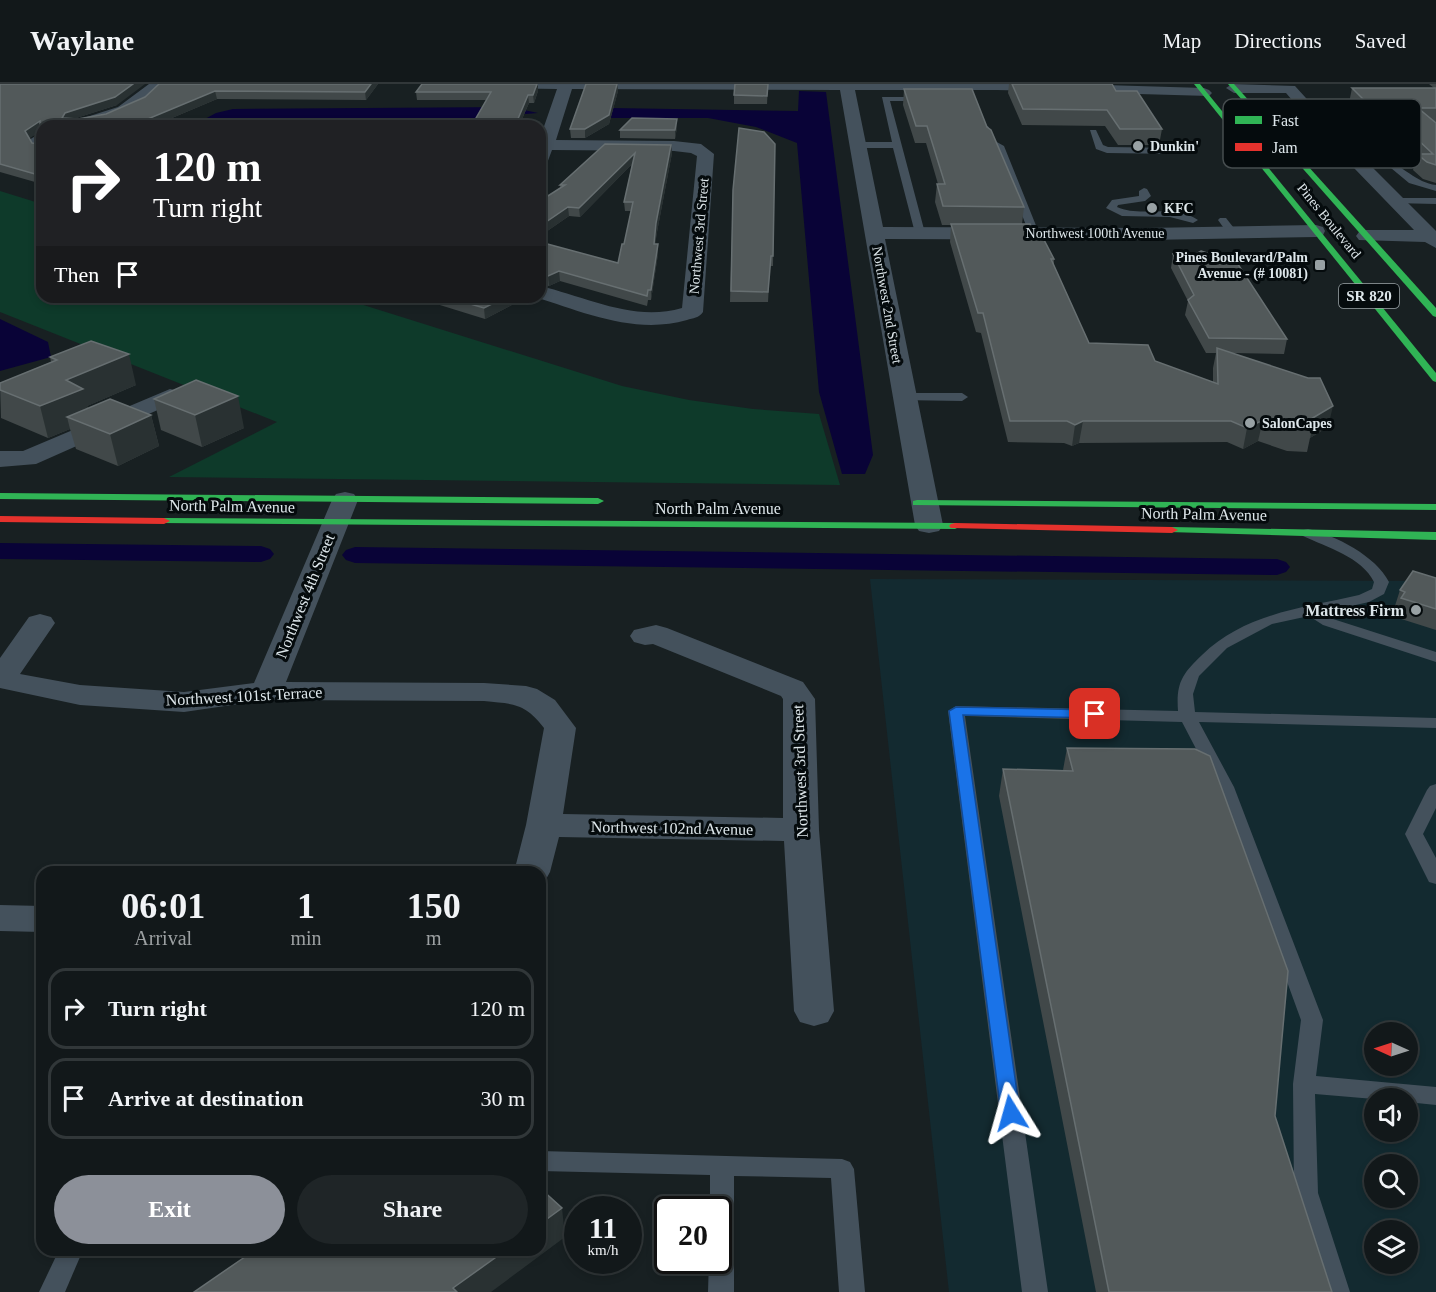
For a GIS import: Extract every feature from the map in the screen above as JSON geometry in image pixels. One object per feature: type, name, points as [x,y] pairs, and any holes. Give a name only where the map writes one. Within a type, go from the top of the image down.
[{"type":"main road","points":[[1204,87],[1232,86]]},
{"type":"main road","name":"Pines Boulevard","points":[[1232,86],[1244,99]]},
{"type":"main road","points":[[1204,87],[1219,92],[1228,99]]},
{"type":"main road","name":"Pines Boulevard","points":[[1204,87],[1223,113]]},
{"type":"main road","name":"Pines Boulevard","points":[[1267,168],[1330,235],[1436,379]]},
{"type":"main road","points":[[1281,168],[1296,184]]},
{"type":"main road","points":[[1304,168],[1308,171]]},
{"type":"main road","name":"Pines Boulevard","points":[[1305,168],[1436,314]]},
{"type":"main road","points":[[1330,235],[1366,236]]},
{"type":"main road","points":[[1394,288],[1436,325]]},
{"type":"main road","name":"North Palm Avenue","points":[[0,496],[340,512],[616,501]]},
{"type":"main road","name":"North Palm Avenue","points":[[0,519],[340,512],[1436,507]]},
{"type":"main road","name":"North Palm Avenue","points":[[917,510],[1307,533],[1436,536]]},
{"type":"street","points":[[93,120],[124,110],[159,84]]},
{"type":"street","points":[[501,84],[847,85],[971,89],[1204,87]]},
{"type":"street","points":[[546,145],[566,85]]},
{"type":"street","name":"Northwest 2nd Street","points":[[847,85],[904,397],[917,510]]},
{"type":"street","points":[[1232,86],[1290,89],[1299,99]]},
{"type":"street","name":"Northwest 3rd Street","points":[[546,154],[695,148],[706,154],[692,312],[675,319],[648,320],[621,316],[546,294]]},
{"type":"street","points":[[1364,168],[1433,239]]},
{"type":"street","name":"Northwest 100th Avenue","points":[[874,233],[1167,233],[1228,226],[1330,235]]},
{"type":"street","points":[[1167,233],[1226,241],[1330,235]]},
{"type":"street","points":[[1366,236],[1433,239]]},
{"type":"street","points":[[0,459],[27,459],[170,396]]},
{"type":"street","name":"Northwest 4th Street","points":[[266,691],[340,512]]},
{"type":"street","points":[[1,679],[40,623]]},
{"type":"street","name":"Northwest 3rd Street","points":[[645,636],[656,634],[792,689],[799,699],[801,830],[814,1011]]},
{"type":"street","name":"Northwest 101st Terrace","points":[[1,679],[80,694],[184,702],[266,691],[484,692],[526,696],[544,707],[560,728],[544,825]]},
{"type":"street","points":[[534,866],[544,825]]},
{"type":"street","name":"Northwest 102nd Avenue","points":[[544,825],[801,830]]},
{"type":"street","points":[[0,918],[36,919]]},
{"type":"lane","points":[[920,233],[885,99],[929,99]]},
{"type":"lane","points":[[982,120],[990,142],[1000,146],[1034,233]]},
{"type":"lane","points":[[1093,132],[1099,147],[1107,150],[1177,151]]},
{"type":"lane","points":[[858,145],[897,145]]},
{"type":"lane","points":[[1396,168],[1408,180],[1418,185],[1436,188]]},
{"type":"lane","points":[[1144,191],[1146,196],[1142,199],[1115,202],[1111,207],[1122,213],[1170,214],[1193,220]]},
{"type":"lane","points":[[1396,201],[1436,201]]},
{"type":"lane","points":[[904,397],[962,397]]},
{"type":"lane","points":[[1307,533],[1366,562],[1380,575],[1382,586],[1373,595],[1267,620],[1221,645],[1191,674],[1185,694],[1187,716],[1225,787],[1312,1020],[1304,1084],[1305,1193],[1337,1292]]},
{"type":"lane","points":[[1310,609],[1328,622],[1436,657]]},
{"type":"lane","points":[[1035,1292],[956,711],[1436,723]]},
{"type":"lane","points":[[1436,790],[1414,834],[1436,877]]},
{"type":"lane","points":[[1304,1084],[1436,1096]]},
{"type":"lane","points":[[546,1161],[842,1169],[852,1292]]},
{"type":"lane","points":[[721,1292],[722,1166]]},
{"type":"lane","points":[[52,1292],[68,1256]]},
{"type":"shaded area","points":[[799,91],[826,92],[873,455],[865,474],[842,474],[819,392],[797,143],[756,127],[708,118],[613,118],[579,114],[612,108],[798,111]]},
{"type":"shaded area","points":[[510,107],[538,113],[468,120],[203,120],[216,113],[233,109]]},
{"type":"shaded area","points":[[0,319],[48,342],[51,357],[0,371]]},
{"type":"shaded area","points":[[870,579],[1436,581],[1436,1292],[949,1292]]},
{"type":"green space","points":[[0,191],[36,202],[36,303],[357,303],[622,386],[689,400],[753,409],[819,414],[840,485],[169,477],[277,422],[0,312]]},
{"type":"building","points":[[0,84],[133,84],[115,97],[65,113],[62,118],[78,119],[106,114],[145,97],[159,84],[371,84],[365,92],[215,91],[145,120],[36,120],[36,124],[25,131],[32,143],[36,143],[36,174],[0,164]]},
{"type":"building","points":[[422,84],[537,84],[533,95],[528,95],[518,120],[475,120],[491,92],[416,92]]},
{"type":"building","points":[[586,84],[617,84],[609,115],[585,129],[570,129]]},
{"type":"building","points":[[735,84],[768,84],[767,96],[734,95]]},
{"type":"building","points":[[1012,84],[1112,84],[1116,91],[1137,91],[1162,129],[1120,129],[1107,110],[1023,109]]},
{"type":"building","points":[[1352,88],[1436,88],[1436,108],[1421,108],[1421,99],[1363,99]]},
{"type":"building","points":[[904,89],[972,89],[1024,207],[943,206],[937,184],[945,184],[927,126],[916,126]]},
{"type":"building","points":[[1421,110],[1436,123],[1436,165],[1421,157],[1421,154],[1433,154],[1421,143]]},
{"type":"building","points":[[632,118],[677,119],[675,130],[620,130]]},
{"type":"building","points":[[739,128],[764,132],[775,144],[773,256],[771,256],[768,292],[731,291],[733,190]]},
{"type":"building","points":[[605,144],[671,145],[656,223],[654,244],[658,244],[651,290],[648,290],[647,296],[559,271],[546,276],[546,244],[618,263],[633,202],[624,202],[635,153],[579,208],[568,207],[546,222],[546,197],[565,185],[560,185]]},
{"type":"building","points":[[951,224],[1030,224],[1036,236],[1042,236],[1054,259],[1051,259],[1089,343],[1148,345],[1155,361],[1218,384],[1217,348],[1308,378],[1320,378],[1333,406],[1311,419],[1312,430],[1292,430],[1263,420],[1247,428],[1231,421],[1083,421],[1075,425],[1067,421],[1010,421],[983,313],[978,313]]},
{"type":"building","points":[[1201,251],[1213,255],[1232,255],[1287,339],[1209,338],[1188,300],[1194,295],[1173,254],[1196,254]]},
{"type":"building","points":[[467,303],[494,303],[484,308]]},
{"type":"building","points":[[91,341],[129,354],[66,380],[83,389],[40,406],[0,390],[0,383],[57,360],[50,357]]},
{"type":"building","points":[[196,380],[238,396],[195,415],[154,399]]},
{"type":"building","points":[[110,399],[151,415],[110,434],[67,417]]},
{"type":"building","points":[[1413,571],[1436,578],[1436,609],[1401,598],[1405,592],[1400,590]]},
{"type":"building","points":[[1067,748],[1195,749],[1210,756],[1288,971],[1275,1116],[1332,1292],[1109,1292],[1003,769],[1073,771]]},
{"type":"building","points":[[546,1193],[562,1208],[546,1220]]},
{"type":"building","points":[[246,1256],[498,1256],[453,1288],[457,1292],[194,1292]]},
{"type":"waterway","points":[[0,551],[261,554]]},
{"type":"waterway","points":[[355,555],[1277,567]]},
{"type":"traffic: fast","points":[[1197,84],[1223,116]]},
{"type":"traffic: fast","points":[[1231,84],[1244,99]]},
{"type":"traffic: fast","points":[[1265,168],[1436,379]]},
{"type":"traffic: fast","points":[[1306,168],[1436,314]]},
{"type":"traffic: fast","points":[[0,496],[598,501]]},
{"type":"traffic: fast","points":[[917,503],[1436,507]]},
{"type":"traffic: fast","points":[[164,521],[955,526]]},
{"type":"traffic: fast","points":[[1172,530],[1436,536]]},
{"type":"traffic: jam","points":[[0,519],[164,521]]},
{"type":"traffic: jam","points":[[955,526],[1172,530]]},
{"type":"place","name":"Dunkin'","points":[[1138,146]]},
{"type":"place","name":"KFC","points":[[1152,208]]},
{"type":"place","name":"Pines Boulevard/Palm Avenue - (# 10081)","points":[[1320,265]]},
{"type":"place","name":"SalonCapes","points":[[1250,423]]},
{"type":"place","name":"Mattress Firm","points":[[1416,610]]},
{"type":"route","points":[[1011,1113],[956,711],[1095,714]]}]
